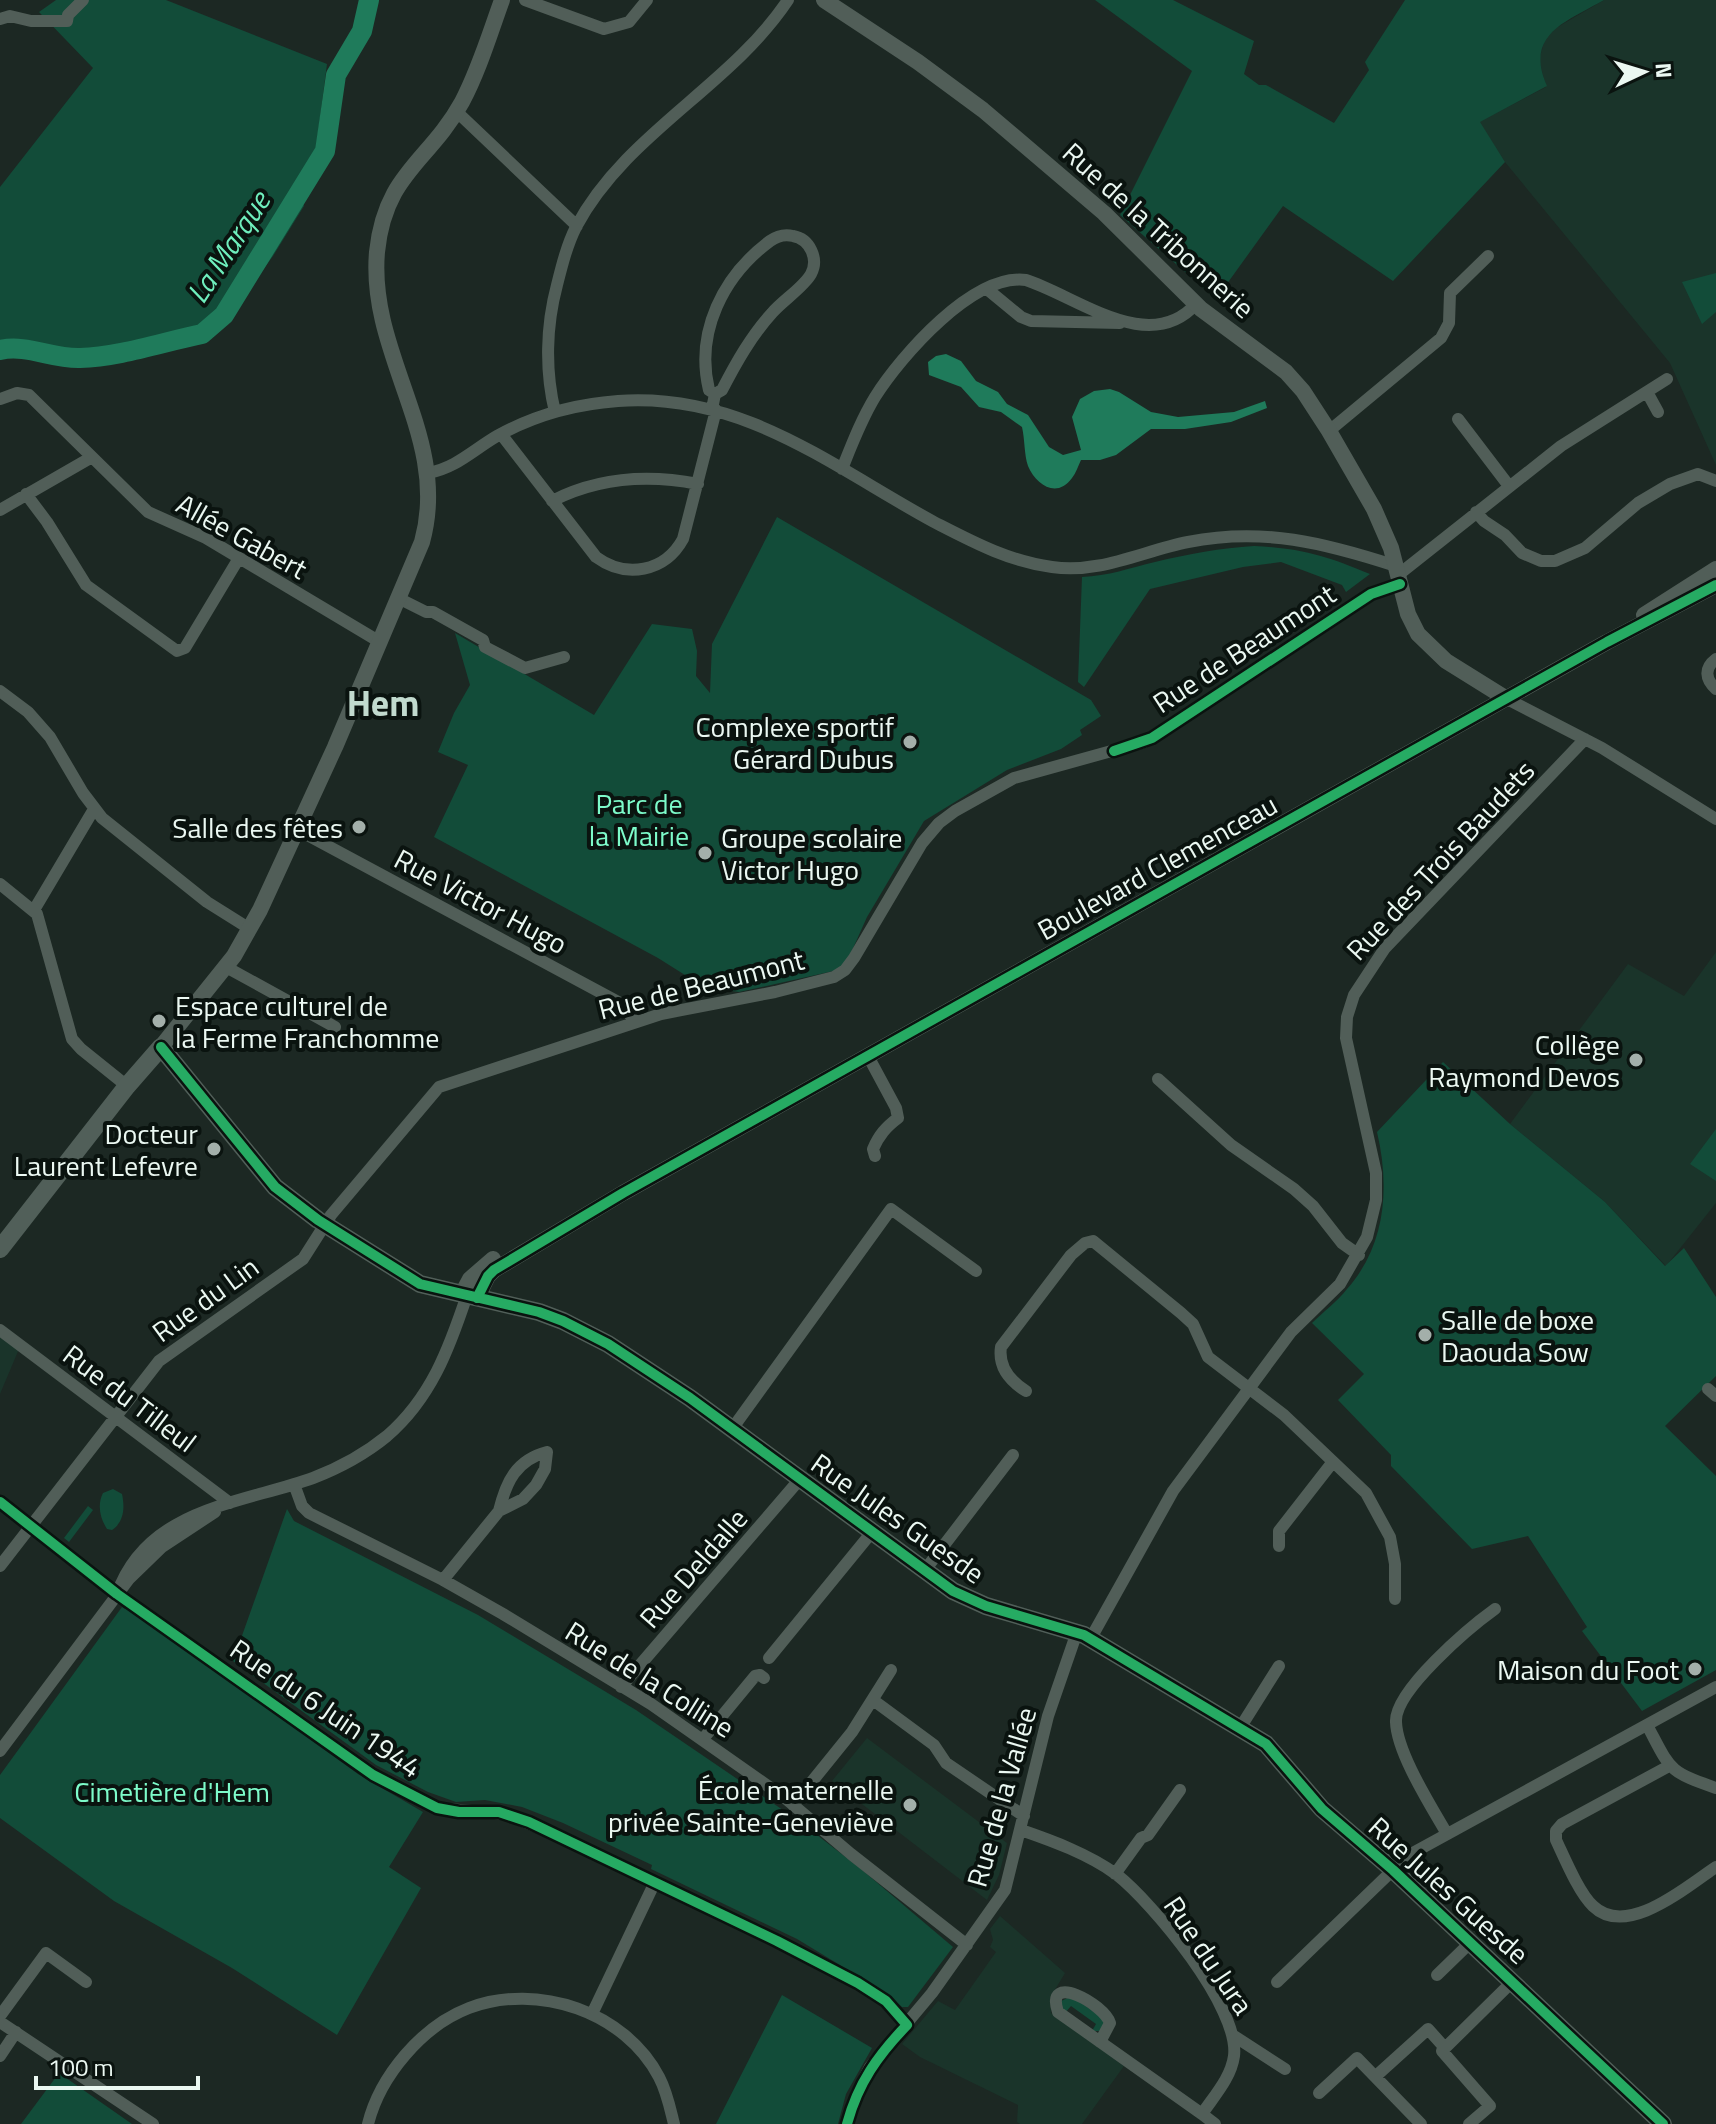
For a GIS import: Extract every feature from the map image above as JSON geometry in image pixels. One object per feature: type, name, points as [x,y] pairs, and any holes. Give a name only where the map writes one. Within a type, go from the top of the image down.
[{"type":"main road","points":[[0,1249],[161,1047]]},
{"type":"main road","name":"Rue Jules Guesde","points":[[161,1047],[275,1187],[325,1224],[413,1281],[546,1314],[596,1337],[652,1372],[953,1591],[975,1602],[1084,1635],[1273,1750],[1318,1805],[1391,1868],[1663,2124]]},
{"type":"street","points":[[0,19],[10,16],[31,21],[67,21],[68,15],[83,0]]},
{"type":"street","points":[[161,1047],[226,967],[250,929],[298,830],[425,532],[428,473],[416,423],[381,319],[377,254],[384,217],[394,190],[456,111],[502,0]]},
{"type":"street","points":[[525,0],[604,29],[629,22],[647,0]]},
{"type":"street","points":[[555,412],[549,375],[550,318],[560,274],[577,226],[593,200],[624,162],[759,38],[788,0]]},
{"type":"street","name":"Rue de la Tribonnerie","points":[[824,0],[918,62],[983,110],[1104,213],[1196,304],[1286,372],[1303,391],[1329,431],[1374,509],[1397,571],[1411,622],[1428,646],[1446,661],[1507,699]]},
{"type":"street","points":[[456,111],[577,226]]},
{"type":"street","points":[[783,235],[800,238],[809,246],[813,256],[811,273],[765,321],[722,390],[715,394],[709,390],[704,350],[712,318],[724,292],[733,278],[770,241],[783,235]]},
{"type":"street","points":[[1329,431],[1441,338],[1449,323],[1450,293],[1488,256]]},
{"type":"street","points":[[842,469],[871,403],[903,360],[942,320],[987,289],[1007,280],[1026,280],[1126,323]]},
{"type":"street","points":[[987,289],[1021,317],[1031,321],[1126,323],[1146,327],[1161,325],[1187,314],[1196,304]]},
{"type":"street","name":"Rue de Beaumont","points":[[325,1224],[439,1087],[661,1014],[792,988],[840,973],[854,958],[922,843],[939,823],[955,811],[1014,778],[1144,742],[1371,594],[1397,571],[1413,565],[1419,556],[1568,441],[1667,379]]},
{"type":"street","points":[[1647,392],[1658,412]]},
{"type":"street","name":"Allée Gabert","points":[[0,399],[17,393],[29,395],[148,512],[201,535],[380,642]]},
{"type":"street","points":[[501,434],[596,557],[616,568],[640,570],[661,563],[680,544],[698,484],[715,394]]},
{"type":"street","points":[[428,473],[451,467],[501,434],[555,412],[597,403],[643,400],[714,409],[773,430],[983,548],[1040,565],[1065,568],[1098,566],[1187,542],[1249,536],[1318,542],[1397,571]]},
{"type":"street","points":[[1458,419],[1509,486]]},
{"type":"street","points":[[0,510],[92,457]]},
{"type":"street","points":[[1476,512],[1522,553],[1541,561],[1555,561],[1585,548],[1638,503],[1670,484],[1694,475],[1716,481]]},
{"type":"street","points":[[552,501],[596,484],[636,477],[698,484]]},
{"type":"street","points":[[26,494],[90,589],[177,651],[185,648],[239,558]]},
{"type":"street","name":"Boulevard Clemenceau","points":[[1607,642],[1648,611],[1716,569]]},
{"type":"street","name":"Boulevard Clemenceau","points":[[469,1296],[470,1279],[488,1262],[623,1193],[1607,642],[1716,585]]},
{"type":"street","points":[[398,598],[426,612],[433,612],[483,640],[485,647],[525,668],[564,657]]},
{"type":"street","points":[[1716,659],[1710,663],[1707,673],[1716,689]]},
{"type":"street","points":[[0,691],[28,712],[50,737],[94,809],[128,841],[207,902],[250,929]]},
{"type":"street","points":[[1507,699],[1585,739],[1714,815]]},
{"type":"street","name":"Rue des Trois Baudets","points":[[1084,1635],[1173,1491],[1291,1332],[1340,1284],[1359,1255],[1371,1226],[1377,1186],[1368,1129],[1346,1038],[1347,1017],[1354,995],[1385,948],[1585,739]]},
{"type":"street","points":[[34,910],[94,809]]},
{"type":"street","name":"Rue Victor Hugo","points":[[298,830],[622,1004],[635,1022]]},
{"type":"street","points":[[0,884],[34,910],[44,931],[70,1034],[81,1049],[127,1086]]},
{"type":"street","points":[[226,967],[335,1027]]},
{"type":"street","points":[[868,1056],[896,1108],[898,1118],[878,1138],[873,1149],[875,1156]]},
{"type":"street","points":[[1158,1079],[1231,1145],[1294,1189],[1313,1206],[1342,1243],[1359,1255]]},
{"type":"street","points":[[732,1429],[891,1209],[976,1271]]},
{"type":"street","name":"Rue du Lin","points":[[0,1566],[159,1361],[303,1259],[325,1224]]},
{"type":"street","points":[[1026,1391],[1012,1382],[1002,1364],[1001,1347],[1071,1255],[1085,1243],[1093,1241],[1193,1324],[1208,1357],[1284,1415],[1366,1493],[1380,1515],[1393,1551],[1395,1599]]},
{"type":"street","points":[[0,1751],[117,1594],[135,1561],[161,1534],[196,1513],[327,1472],[380,1442],[423,1397],[440,1369],[469,1296]]},
{"type":"street","name":"Rue du Tilleul","points":[[0,1330],[230,1503]]},
{"type":"street","points":[[443,1580],[499,1511],[506,1486],[516,1469],[529,1458],[547,1452],[545,1469],[536,1485],[523,1499],[499,1511]]},
{"type":"street","points":[[925,1570],[1013,1455]]},
{"type":"street","points":[[1279,1546],[1279,1531],[1332,1463]]},
{"type":"street","name":"Rue Deldalle","points":[[621,1687],[800,1479]]},
{"type":"street","name":"Rue de la Colline","points":[[294,1484],[302,1506],[309,1513],[443,1580],[703,1739],[793,1805],[967,1945]]},
{"type":"street","name":"Rue du 6 Juin 1944","points":[[0,1502],[117,1594],[361,1767],[426,1804],[447,1811],[493,1811],[513,1816],[655,1882],[869,1989],[886,2001],[907,2025]]},
{"type":"street","points":[[769,1658],[872,1532]]},
{"type":"street","points":[[1447,1834],[1408,1760],[1397,1730],[1396,1714],[1411,1690],[1446,1648],[1495,1609]]},
{"type":"street","name":"Rue de la Vallée","points":[[847,2124],[856,2095],[870,2067],[907,2025],[1005,1890],[1051,1706],[1084,1635]]},
{"type":"street","points":[[1240,1728],[1279,1666]]},
{"type":"street","points":[[793,1805],[846,1740],[891,1670]]},
{"type":"street","points":[[703,1739],[755,1676],[764,1678]]},
{"type":"street","points":[[1277,1982],[1391,1868],[1447,1834],[1716,1687]]},
{"type":"street","points":[[873,1700],[934,1745],[946,1763],[1024,1816]]},
{"type":"street","points":[[1647,1725],[1669,1766],[1684,1777],[1716,1788]]},
{"type":"street","points":[[1669,1766],[1562,1824],[1555,1834],[1557,1844],[1590,1903],[1611,1916],[1627,1917],[1645,1912],[1716,1867]]},
{"type":"street","points":[[1115,1874],[1180,1790]]},
{"type":"street","name":"Rue du Jura","points":[[1021,1830],[1081,1855],[1115,1874],[1167,1924],[1222,2006],[1234,2036],[1234,2055],[1229,2075],[1202,2114]]},
{"type":"street","points":[[592,2014],[655,1882]]},
{"type":"street","points":[[1437,1975],[1471,1942]]},
{"type":"street","points":[[86,1982],[46,1953],[0,2019],[153,2124]]},
{"type":"street","name":"Rue Jules Guesde","points":[[1445,2048],[1513,1981]]},
{"type":"street","points":[[1100,2042],[1110,2023],[1106,2014],[1075,1993],[1060,1994],[1056,2003],[1058,2012],[1100,2042],[1202,2114],[1215,2124]]},
{"type":"street","points":[[368,2124],[376,2098],[409,2052],[436,2028],[462,2011],[494,2002],[522,1999],[554,2002],[592,2014],[620,2031],[651,2064],[664,2086],[674,2124]]},
{"type":"street","points":[[1376,2076],[1428,2029],[1445,2048],[1442,2051],[1490,2106],[1469,2124]]},
{"type":"street","points":[[0,2056],[16,2032]]},
{"type":"street","name":"Rue du Jura","points":[[1234,2036],[1285,2069]]},
{"type":"street","points":[[1319,2093],[1357,2058],[1421,2124]]},
{"type":"shaded area","points":[[1604,0],[1716,0],[1716,465],[1670,363],[1505,162],[1479,122],[1546,87],[1539,60],[1545,39],[1556,28]]},
{"type":"shaded area","points":[[946,354],[961,361],[976,381],[998,392],[1007,404],[1028,415],[1049,447],[1063,455],[1081,450],[1072,417],[1080,399],[1094,391],[1110,389],[1151,412],[1178,417],[1234,412],[1265,401],[1267,408],[1231,422],[1185,429],[1151,429],[1116,455],[1100,460],[1081,460],[1073,476],[1060,488],[1047,487],[1036,479],[1028,466],[1022,427],[1001,412],[979,407],[961,387],[929,375],[928,362]]},
{"type":"shaded area","name":"Collège Raymond Devos","points":[[1716,952],[1716,1203],[1666,1266],[1605,1202],[1510,1124],[1628,964],[1684,996]]},
{"type":"shaded area","points":[[0,1335],[19,1349],[0,1394]]},
{"type":"shaded area","name":"École maternelle privée Sainte-Geneviève","points":[[867,1738],[1007,1843],[999,1875],[987,1900],[832,1781]]},
{"type":"shaded area","points":[[1000,1916],[1065,1973],[1050,1998],[1051,2013],[1124,2066],[1082,2124],[1020,2124],[1017,2122],[1018,2105],[920,2057],[902,2044],[938,2001],[955,2010],[996,1952],[990,1947],[993,1940],[990,1929]]},
{"type":"green space","points":[[56,0],[166,0],[327,64],[316,148],[295,184],[304,206],[273,256],[217,333],[177,346],[70,364],[11,352],[0,355],[0,187],[93,68],[39,12]]},
{"type":"green space","points":[[1095,0],[1173,0],[1254,41],[1244,74],[1259,85],[1266,85],[1334,123],[1369,70],[1365,62],[1405,0],[1604,0],[1563,23],[1545,42],[1541,68],[1547,86],[1480,122],[1505,162],[1393,281],[1283,206],[1216,299],[1120,215],[1192,71]]},
{"type":"green space","points":[[1716,273],[1716,312],[1702,324],[1682,282]]},
{"type":"green space","name":"Parc de la Mairie","points":[[777,517],[1091,700],[1101,716],[1080,730],[1082,735],[1061,749],[1007,770],[924,821],[867,917],[846,964],[838,970],[739,992],[704,987],[658,958],[434,837],[468,765],[438,752],[470,685],[455,633],[594,715],[652,624],[692,629],[697,651],[696,676],[710,693],[712,644]]},
{"type":"green space","points":[[1254,546],[1314,554],[1370,574],[1346,592],[1342,585],[1281,562],[1243,567],[1150,589],[1084,687],[1078,682],[1082,577],[1192,554]]},
{"type":"green space","points":[[1443,1062],[1510,1124],[1605,1202],[1665,1266],[1684,1248],[1716,1297],[1716,1376],[1665,1426],[1716,1476],[1716,1670],[1642,1711],[1582,1631],[1587,1627],[1528,1536],[1472,1549],[1391,1466],[1391,1455],[1338,1400],[1364,1374],[1312,1323],[1339,1298],[1360,1272],[1377,1234],[1384,1194],[1377,1132]]},
{"type":"green space","points":[[1716,1129],[1716,1181],[1690,1164]]},
{"type":"green space","points":[[113,1489],[122,1494],[123,1509],[119,1523],[112,1530],[107,1529],[100,1507],[103,1493]]},
{"type":"green space","points":[[88,1506],[93,1510],[69,1542],[64,1538]]},
{"type":"green space","points":[[287,1509],[294,1521],[478,1615],[636,1710],[799,1821],[953,1947],[908,2007],[902,2007],[886,1993],[797,1939],[563,1823],[522,1807],[485,1800],[456,1802],[428,1792],[376,1765],[233,1661]]},
{"type":"green space","name":"Cimetière d'Hem","points":[[127,1606],[358,1774],[423,1812],[389,1867],[421,1888],[337,2035],[232,1968],[114,1901],[0,1818],[0,1775],[122,1607],[125,1609]]},
{"type":"green space","points":[[782,1995],[872,2048],[846,2094],[838,2124],[716,2124]]},
{"type":"green space","points":[[1072,1996],[1105,2020],[1101,2031],[1092,2031],[1096,2024],[1071,2006],[1065,2013],[1061,2001]]},
{"type":"green space","points":[[59,2073],[132,2124],[21,2124]]},
{"type":"waterway","name":"La Marque","points":[[0,350],[20,349],[70,358],[110,355],[202,334],[224,315],[325,151],[336,75],[362,31],[369,0]]},
{"type":"cycle path","points":[[1114,751],[1152,738],[1371,594],[1400,584]]},
{"type":"cycle path","points":[[477,1298],[494,1270],[623,1193],[1607,642],[1716,585]]},
{"type":"cycle path","points":[[161,1047],[275,1187],[318,1220],[420,1284],[539,1312],[608,1344],[690,1398],[953,1591],[986,1606],[1084,1635],[1266,1744],[1322,1809],[1393,1870],[1663,2124]]},
{"type":"cycle path","points":[[0,1502],[117,1594],[373,1775],[437,1808],[459,1812],[499,1812],[529,1822],[777,1941],[886,2001],[907,2025],[870,2070],[847,2124]]},
{"type":"place","name":"Complexe sportif Gérard Dubus","points":[[910,742]]},
{"type":"place","name":"Salle des fêtes","points":[[359,827]]},
{"type":"place","name":"Groupe scolaire Victor Hugo","points":[[705,853]]},
{"type":"place","name":"Espace culturel de la Ferme Franchomme","points":[[159,1021]]},
{"type":"place","name":"Collège Raymond Devos","points":[[1636,1060]]},
{"type":"place","name":"Docteur Laurent Lefevre","points":[[214,1149]]},
{"type":"place","name":"Salle de boxe Daouda Sow","points":[[1425,1335]]},
{"type":"place","name":"Maison du Foot","points":[[1695,1669]]},
{"type":"place","name":"École maternelle privée Sainte-Geneviève","points":[[910,1805]]},
{"type":"district","name":"Hem","points":[[383,702]]}]
